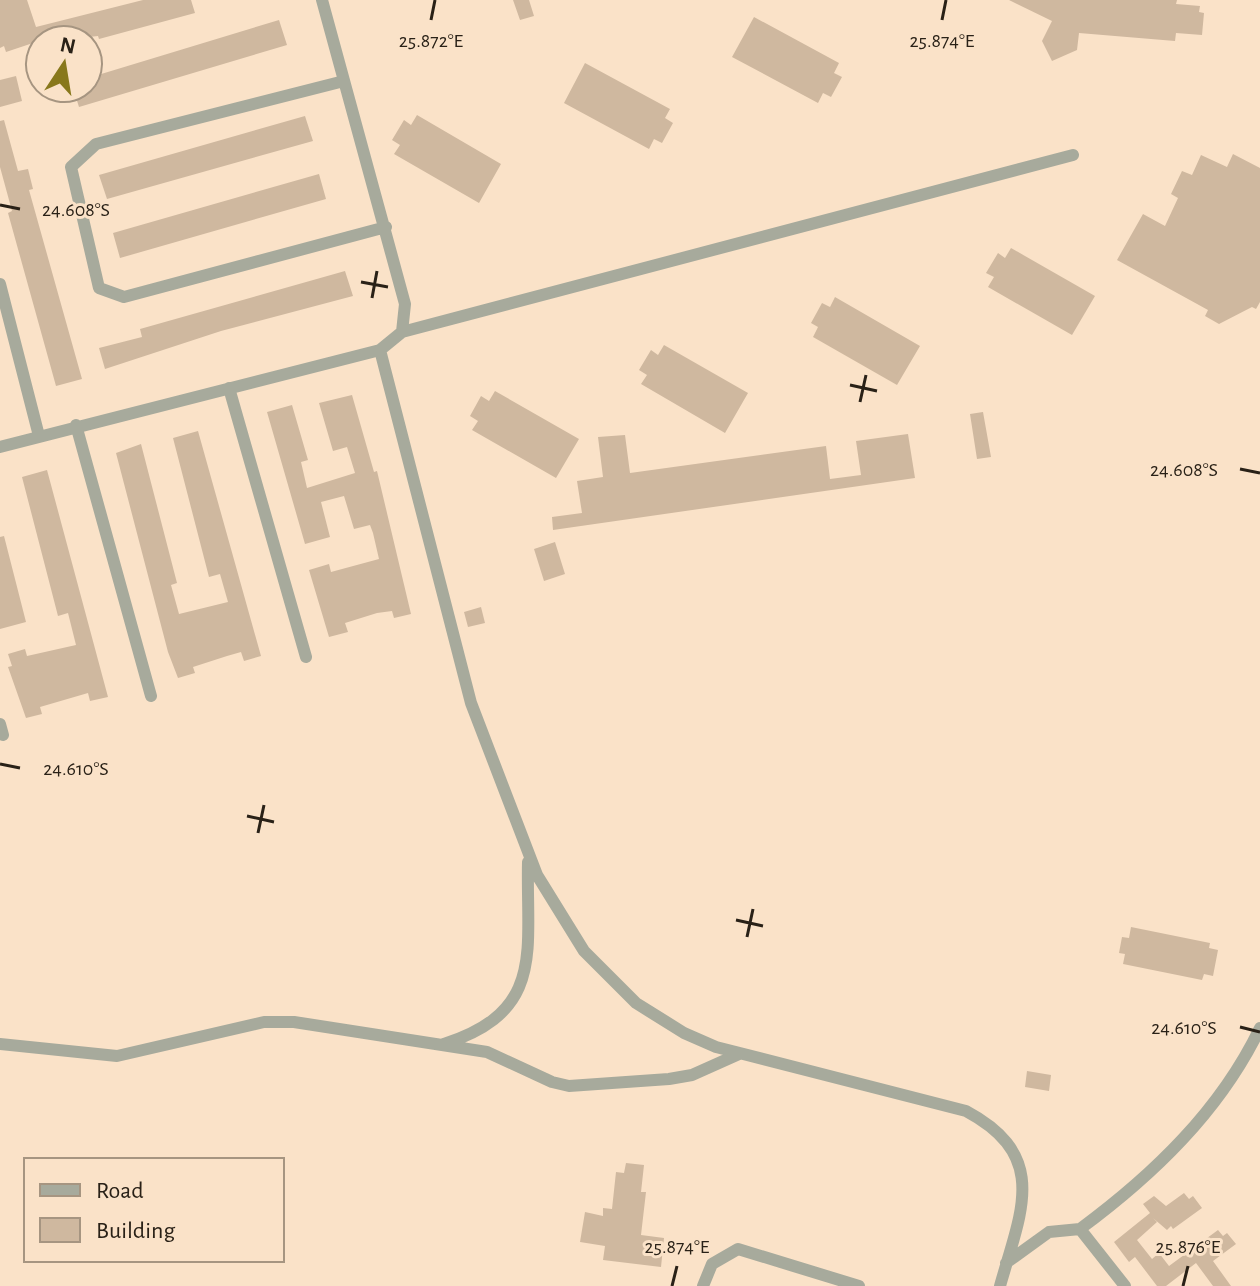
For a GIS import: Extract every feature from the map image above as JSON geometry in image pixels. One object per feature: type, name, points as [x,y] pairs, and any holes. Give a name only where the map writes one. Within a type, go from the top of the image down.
[{"type":"street","points":[[322,0],[405,304],[402,332]]},
{"type":"street","points":[[344,81],[96,144],[71,167],[99,288],[124,297],[386,227]]},
{"type":"street","points":[[0,447],[76,425],[380,350],[402,332],[1073,155]]},
{"type":"street","points":[[0,284],[39,436]]},
{"type":"street","points":[[380,350],[471,703],[529,856],[568,929],[620,990],[684,1033],[739,1054],[945,1104],[966,1111],[996,1129],[1019,1158],[1023,1192],[1000,1286]]},
{"type":"street","points":[[229,388],[306,657]]},
{"type":"street","points":[[76,425],[151,696]]},
{"type":"street","points":[[441,1045],[475,1034],[504,1013],[517,996],[526,970],[529,856]]},
{"type":"street","points":[[0,1044],[117,1056],[277,1021],[500,1056],[531,1074],[569,1086],[692,1075],[739,1054]]},
{"type":"street","points":[[1006,1263],[1049,1232],[1080,1229],[1140,1185],[1175,1149],[1213,1102],[1260,1028]]},
{"type":"street","points":[[1080,1229],[1125,1286]]},
{"type":"street","points":[[703,1286],[712,1264],[738,1249],[859,1286]]},
{"type":"building","points":[[0,0],[27,0],[35,24],[24,24],[24,46],[6,52],[4,46],[0,48]]},
{"type":"building","points":[[143,0],[191,0],[195,13],[104,38],[104,24],[48,24]]},
{"type":"building","points":[[513,0],[529,0],[534,16],[520,20]]},
{"type":"building","points":[[1009,0],[1177,0],[1176,4],[1200,6],[1199,12],[1204,13],[1202,35],[1176,33],[1175,41],[1079,33],[1077,50],[1052,61],[1042,41],[1052,21]]},
{"type":"building","points":[[754,17],[839,63],[834,73],[842,77],[831,97],[823,93],[818,103],[732,57]]},
{"type":"building","points":[[279,20],[287,45],[104,100],[104,73]]},
{"type":"building","points":[[585,63],[670,109],[665,118],[673,123],[662,143],[654,139],[649,149],[564,103]]},
{"type":"building","points":[[16,76],[22,101],[0,107],[0,80]]},
{"type":"building","points":[[417,115],[501,164],[479,203],[394,154],[400,145],[392,140],[404,120],[411,125]]},
{"type":"building","points":[[305,116],[313,141],[107,199],[99,175]]},
{"type":"building","points":[[4,120],[18,171],[28,169],[33,189],[29,190],[82,379],[56,386],[8,213],[12,211],[0,167],[0,121]]},
{"type":"building","points":[[1233,154],[1260,168],[1260,302],[1256,309],[1252,307],[1219,324],[1205,316],[1208,310],[1117,260],[1143,214],[1165,226],[1178,198],[1171,194],[1182,171],[1192,175],[1201,155],[1227,167]]},
{"type":"building","points":[[319,174],[326,199],[120,258],[113,233]]},
{"type":"building","points":[[1011,248],[1095,296],[1072,335],[988,287],[994,277],[986,273],[998,253],[1005,258]]},
{"type":"building","points":[[345,271],[353,296],[221,331],[105,369],[99,348],[142,337],[140,329]]},
{"type":"building","points":[[835,297],[920,346],[897,385],[813,337],[818,327],[811,323],[822,303],[830,307]]},
{"type":"building","points":[[664,345],[748,393],[725,433],[641,384],[647,375],[639,370],[651,350],[658,355]]},
{"type":"building","points":[[495,391],[579,439],[556,478],[472,430],[478,421],[470,416],[481,396],[489,401]]},
{"type":"building","points":[[352,395],[374,472],[377,471],[411,614],[394,618],[392,611],[377,613],[345,623],[348,632],[329,637],[309,570],[329,564],[331,572],[379,559],[373,533],[370,525],[354,529],[344,496],[321,502],[330,537],[305,544],[267,412],[292,405],[308,460],[301,462],[307,488],[355,473],[347,447],[333,451],[319,403]]},
{"type":"building","points":[[983,412],[991,457],[977,459],[970,414]]},
{"type":"building","points":[[198,431],[261,656],[244,661],[241,652],[193,667],[195,673],[178,678],[168,652],[116,453],[141,444],[177,583],[171,585],[179,614],[228,602],[220,574],[209,577],[173,438]]},
{"type":"building","points":[[908,434],[915,478],[553,530],[552,517],[582,513],[577,481],[603,477],[598,437],[625,435],[630,473],[826,446],[830,479],[861,475],[856,441]]},
{"type":"building","points":[[47,470],[108,697],[90,701],[88,693],[40,707],[42,714],[26,718],[8,667],[12,666],[8,654],[25,649],[27,656],[76,645],[68,613],[58,616],[22,477]]},
{"type":"building","points":[[4,536],[26,622],[0,629],[0,537]]},
{"type":"building","points":[[555,542],[565,574],[544,581],[534,549]]},
{"type":"building","points":[[481,607],[485,623],[468,627],[464,612]]},
{"type":"building","points":[[1131,927],[1210,943],[1209,948],[1218,950],[1213,976],[1204,974],[1202,980],[1123,964],[1125,954],[1119,953],[1122,937],[1129,938]]},
{"type":"building","points":[[1027,1071],[1051,1075],[1049,1091],[1025,1087]]},
{"type":"building","points":[[626,1163],[644,1165],[641,1192],[646,1192],[641,1235],[664,1238],[661,1267],[603,1260],[605,1246],[580,1242],[585,1212],[603,1216],[603,1208],[612,1209],[616,1172],[624,1173]]},
{"type":"building","points":[[1184,1193],[1189,1199],[1193,1196],[1202,1208],[1173,1229],[1171,1226],[1167,1230],[1153,1218],[1157,1222],[1137,1240],[1152,1259],[1159,1253],[1169,1266],[1218,1230],[1223,1236],[1227,1233],[1236,1244],[1213,1261],[1231,1286],[1213,1286],[1196,1263],[1166,1286],[1157,1286],[1135,1257],[1129,1262],[1114,1242],[1150,1213],[1143,1204],[1154,1196],[1166,1206]]}]
